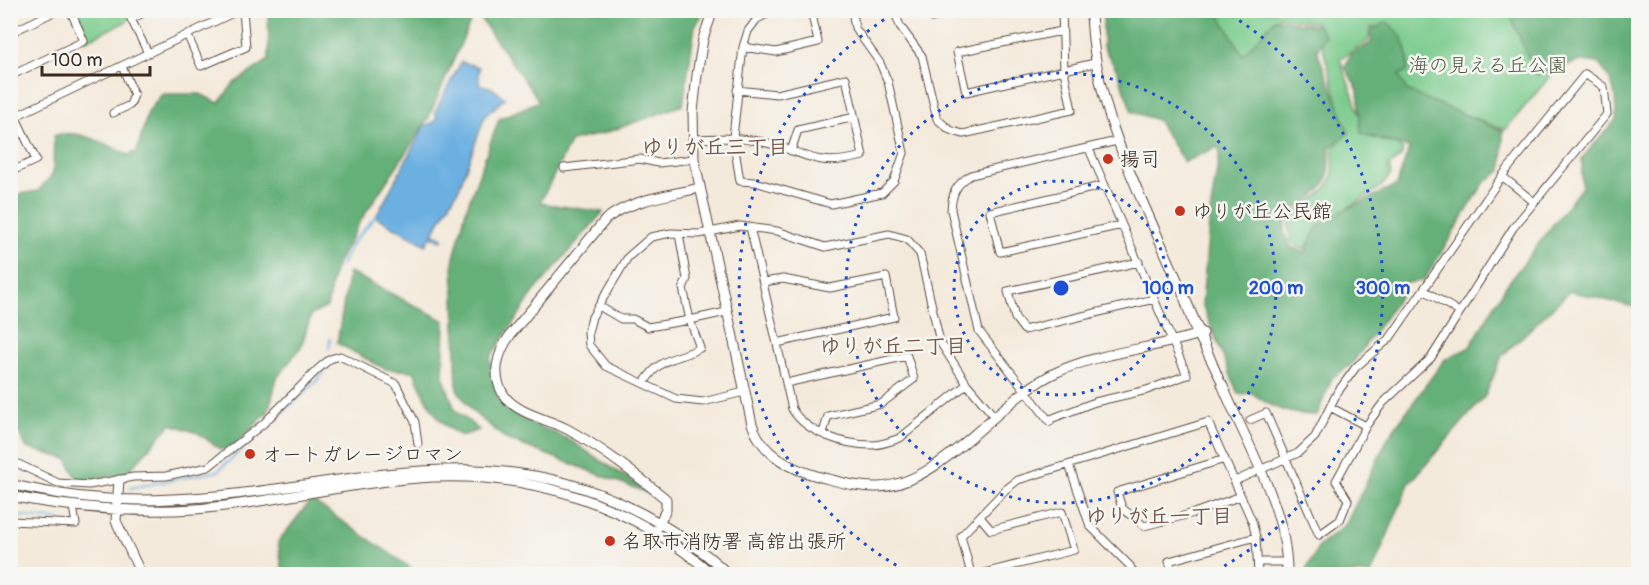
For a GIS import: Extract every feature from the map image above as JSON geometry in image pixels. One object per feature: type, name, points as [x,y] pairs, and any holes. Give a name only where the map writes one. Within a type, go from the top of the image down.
[{"type":"street","points":[[10,33],[58,10]]},
{"type":"street","points":[[10,76],[84,41],[68,10]]},
{"type":"street","points":[[148,53],[131,19],[149,10]]},
{"type":"street","points":[[16,116],[188,34],[241,10],[246,47],[201,66],[188,34]]},
{"type":"street","points":[[713,10],[703,39],[697,75],[692,139],[693,159],[754,429],[773,455],[784,463],[810,474],[869,487],[902,483],[927,471],[1041,380],[1077,364],[1200,334]]},
{"type":"street","points":[[775,10],[757,19],[748,31],[743,47],[733,137],[740,181],[755,182],[831,204],[882,193],[894,181],[904,153],[888,82],[880,63],[855,28],[852,10]]},
{"type":"street","points":[[743,47],[776,52],[818,42],[812,10]]},
{"type":"street","points":[[894,10],[900,26],[922,56],[937,119],[950,130],[963,134],[1072,110],[1064,71],[1062,10]]},
{"type":"street","points":[[930,10],[932,18],[964,10]]},
{"type":"street","points":[[1091,10],[1099,86],[1117,141],[1280,517],[1287,574]]},
{"type":"street","points":[[1062,31],[957,52],[966,92],[1095,63]]},
{"type":"street","points":[[113,113],[130,105],[134,95],[122,66]]},
{"type":"street","points":[[1235,481],[1286,459],[1298,453],[1315,437],[1330,407],[1356,367],[1390,338],[1502,176],[1585,74],[1604,87],[1607,114],[1508,235],[1431,357],[1383,403],[1366,426],[1336,481],[1348,500],[1340,520],[1319,536],[1286,459],[1266,413],[1250,420]]},
{"type":"street","points":[[692,139],[733,137],[764,142],[823,162],[837,163],[863,156],[846,78],[777,93],[737,90]]},
{"type":"street","points":[[10,105],[36,160],[10,172]]},
{"type":"street","points":[[791,151],[798,130],[855,117]]},
{"type":"street","points":[[1089,149],[1187,375],[1147,390],[1095,402],[1049,421],[979,331],[951,210],[951,195],[960,182],[971,175],[1117,141]]},
{"type":"street","points":[[564,168],[640,159],[658,163],[693,159]]},
{"type":"street","points":[[1502,176],[1534,202]]},
{"type":"street","points":[[1105,185],[990,212],[1000,252],[1122,225]]},
{"type":"street","points":[[658,526],[666,510],[666,499],[605,453],[567,429],[519,409],[506,397],[498,382],[496,363],[500,348],[606,219],[620,208],[636,202],[699,188]]},
{"type":"street","points":[[744,392],[703,402],[676,399],[606,366],[590,345],[588,333],[592,318],[628,257],[638,246],[661,234],[750,227],[777,231],[825,247],[890,234],[907,239],[920,255],[940,342],[967,384],[994,416]]},
{"type":"street","points":[[750,227],[792,409],[799,420],[813,430],[853,443],[873,445],[887,443],[900,438],[967,384]]},
{"type":"street","points":[[644,383],[654,367],[665,360],[700,348],[690,320],[683,288],[687,279],[679,234]]},
{"type":"street","points":[[1138,262],[1008,291],[1015,318],[1024,330],[1154,299]]},
{"type":"street","points":[[763,282],[783,279],[830,288],[886,277],[894,317],[777,343]]},
{"type":"street","points":[[1424,290],[1459,312]]},
{"type":"street","points":[[599,306],[621,319],[633,320],[648,327],[726,312]]},
{"type":"street","points":[[10,460],[57,488],[166,476],[208,467],[263,424],[318,369],[330,359],[340,356],[396,384],[415,422],[418,444]]},
{"type":"street","points":[[786,383],[907,356],[914,379],[880,404],[828,416],[823,433]]},
{"type":"street","points":[[1330,407],[1366,426]]},
{"type":"street","points":[[971,574],[962,536],[1018,480],[1208,422],[1235,481],[1256,537],[1258,574]]},
{"type":"street","points":[[1225,459],[1117,492],[1122,508],[1144,526],[1194,513],[1241,496]]},
{"type":"street","points":[[1069,465],[1090,526],[1130,566],[1134,574]]},
{"type":"street","points":[[10,484],[57,488],[117,499],[213,496],[383,473],[472,468],[536,475],[607,496],[715,561],[728,574]]},
{"type":"street","points":[[10,496],[73,507],[116,510],[197,508],[433,477],[508,480],[557,489],[658,526],[712,574]]},
{"type":"street","points":[[119,480],[116,521],[141,574]]},
{"type":"street","points":[[10,521],[76,524],[73,507]]},
{"type":"street","points":[[980,517],[991,530],[1062,512],[1074,550],[980,574]]},
{"type":"street","points":[[1173,574],[1169,561],[1256,537]]},
{"type":"street","points":[[1259,562],[1287,562]]},
{"type":"green space","points":[[74,11],[127,11],[130,17],[128,21],[84,41],[87,38]]},
{"type":"green space","points":[[268,11],[475,11],[428,119],[359,223],[334,271],[327,307],[311,315],[301,347],[277,378],[268,412],[236,444],[221,450],[198,433],[171,424],[126,474],[78,481],[67,459],[27,448],[11,418],[10,196],[38,191],[53,174],[54,136],[82,135],[129,155],[137,151],[148,112],[162,94],[200,94],[219,103],[234,83],[269,60]]},
{"type":"green space","points":[[475,11],[705,11],[695,26],[683,105],[605,133],[571,141],[540,203],[603,212],[534,292],[490,358],[497,397],[523,419],[568,439],[653,495],[506,439],[472,411],[457,389],[453,262],[466,210],[499,119],[539,101]]},
{"type":"green space","points":[[1103,11],[1217,11],[1243,55],[1275,19],[1318,26],[1325,35],[1317,51],[1349,133],[1329,148],[1329,172],[1322,188],[1288,213],[1284,232],[1291,247],[1305,253],[1313,234],[1328,218],[1397,185],[1409,148],[1361,133],[1358,90],[1345,67],[1350,55],[1371,43],[1371,30],[1387,22],[1401,37],[1407,50],[1408,64],[1407,71],[1399,75],[1407,91],[1503,131],[1502,170],[1484,183],[1424,280],[1401,284],[1400,296],[1352,364],[1332,378],[1317,415],[1283,410],[1252,393],[1238,394],[1202,304],[1210,213],[1220,151],[1217,147],[1184,162],[1157,120],[1132,112],[1117,70],[1103,47]]},
{"type":"green space","name":"海の見える丘公園","points":[[1214,11],[1530,11],[1552,74],[1505,130],[1404,91],[1397,75],[1394,30],[1371,27],[1368,41],[1340,59],[1367,136],[1399,146],[1403,150],[1401,157],[1389,166],[1391,174],[1381,187],[1317,227],[1305,250],[1292,243],[1289,227],[1292,216],[1329,184],[1333,170],[1332,150],[1346,132],[1316,23],[1279,17],[1242,57]]},
{"type":"green space","points":[[1508,11],[1638,11],[1638,303],[1634,307],[1570,291],[1502,356],[1485,396],[1409,484],[1371,574],[1304,574],[1319,546],[1346,524],[1389,436],[1444,360],[1470,347],[1506,286],[1582,187],[1582,158],[1616,120],[1613,89],[1608,76],[1598,63],[1581,61],[1536,75]]},
{"type":"green space","points":[[349,272],[445,321],[443,376],[455,410],[479,430],[462,436],[445,425],[432,409],[414,371],[385,369],[337,343]]},
{"type":"green space","points":[[311,500],[420,574],[283,574],[278,542]]},
{"type":"water","points":[[461,62],[479,67],[479,84],[492,88],[505,98],[485,116],[459,188],[433,233],[443,238],[441,241],[431,236],[426,245],[376,217],[424,126],[436,121],[436,110]]},
{"type":"waterway","points":[[341,266],[353,242],[377,215]]},
{"type":"waterway","points":[[329,349],[330,339]]},
{"type":"waterway","points":[[130,488],[218,471],[315,383],[328,367]]},
{"type":"waterway","points":[[10,515],[59,520]]},
{"type":"place","name":"揚司","points":[[1108,159]]},
{"type":"place","name":"ゆりが丘公民館","points":[[1180,211]]},
{"type":"place","name":"オートガレージロマン","points":[[250,454]]},
{"type":"place","name":"名取市消防署 高舘出張所","points":[[610,541]]},
{"type":"district","name":"ゆりが丘三丁目","points":[[715,147]]},
{"type":"district","name":"ゆりが丘二丁目","points":[[893,346]]},
{"type":"district","name":"ゆりが丘一丁目","points":[[1159,516]]}]
